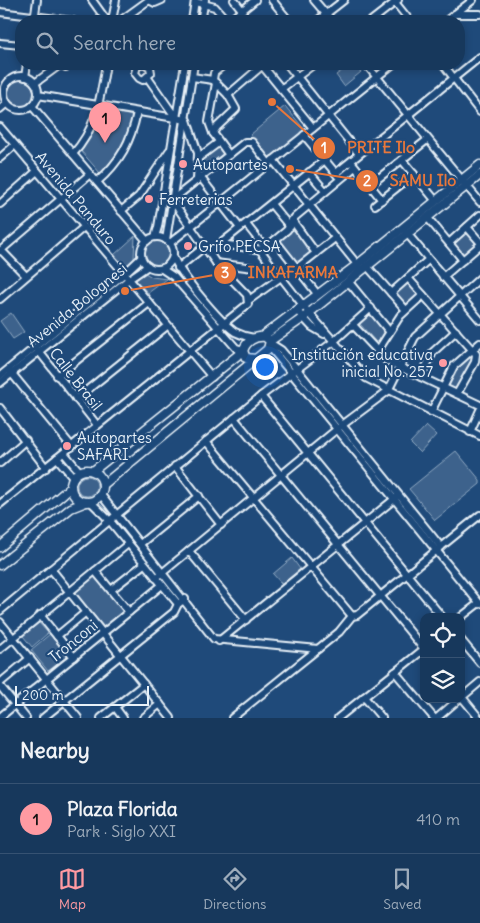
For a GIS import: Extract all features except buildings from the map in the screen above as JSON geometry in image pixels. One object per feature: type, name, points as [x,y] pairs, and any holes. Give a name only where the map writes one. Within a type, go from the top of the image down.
[{"type":"main road","points":[[405,230],[427,216],[480,165]]},
{"type":"main road","points":[[0,547],[71,487],[74,478],[80,472],[93,471],[212,377],[243,351],[246,344],[303,312],[348,281],[436,201],[463,183],[480,175]]},
{"type":"main road","points":[[0,565],[71,508],[101,495],[104,485],[256,359],[318,295],[362,267]]},
{"type":"main road","points":[[263,336],[270,344]]},
{"type":"main road","points":[[243,351],[246,358],[256,359]]},
{"type":"main road","points":[[93,471],[100,477],[104,485]]},
{"type":"main road","points":[[71,487],[74,496],[88,502]]},
{"type":"street","points":[[34,15],[37,0]]},
{"type":"street","points":[[92,0],[103,15]]},
{"type":"street","points":[[113,15],[116,0]]},
{"type":"street","points":[[128,15],[149,0],[155,3],[162,0]]},
{"type":"street","points":[[234,0],[242,10]]},
{"type":"street","points":[[236,15],[255,0]]},
{"type":"street","points":[[273,0],[284,15]]},
{"type":"street","points":[[314,0],[326,14],[344,0]]},
{"type":"street","points":[[455,14],[473,0]]},
{"type":"street","points":[[193,15],[195,1],[213,3],[223,15]]},
{"type":"street","points":[[378,15],[395,1],[406,15]]},
{"type":"street","points":[[203,15],[205,2]]},
{"type":"street","points":[[0,12],[17,15]]},
{"type":"street","points":[[455,14],[480,14]]},
{"type":"street","points":[[0,43],[15,44]]},
{"type":"street","points":[[465,69],[480,57]]},
{"type":"street","points":[[25,77],[26,70]]},
{"type":"street","points":[[35,83],[52,70]]},
{"type":"street","points":[[73,154],[87,136],[99,105],[105,70]]},
{"type":"street","points":[[136,70],[137,77],[141,79],[148,78]]},
{"type":"street","points":[[148,78],[151,71],[149,70]]},
{"type":"street","points":[[155,237],[184,70]]},
{"type":"street","points":[[193,70],[172,200],[168,242],[178,268],[224,322],[233,331],[254,338]]},
{"type":"street","points":[[218,70],[214,73],[209,122],[218,143],[229,155]]},
{"type":"street","points":[[228,95],[256,70]]},
{"type":"street","points":[[267,70],[313,128]]},
{"type":"street","points":[[293,70],[360,154]]},
{"type":"street","points":[[281,89],[306,70]]},
{"type":"street","points":[[371,70],[480,202]]},
{"type":"street","points":[[168,242],[190,227],[385,70]]},
{"type":"street","points":[[448,70],[479,109]]},
{"type":"street","points":[[221,244],[263,249],[275,240],[338,176],[353,164],[360,154],[464,70]]},
{"type":"street","points":[[25,77],[35,83],[38,95],[32,106],[18,110],[7,103],[2,91],[10,81],[25,77]]},
{"type":"street","points":[[192,77],[214,81],[228,95],[236,109],[213,133]]},
{"type":"street","points":[[148,78],[176,118]]},
{"type":"street","points":[[38,95],[189,121],[198,158],[199,179],[240,228]]},
{"type":"street","points":[[0,109],[7,103]]},
{"type":"street","points":[[32,106],[147,240]]},
{"type":"street","points":[[97,182],[113,168],[124,152],[133,132],[137,112]]},
{"type":"street","name":"Avenida Panduro","points":[[0,127],[212,377]]},
{"type":"street","points":[[304,135],[338,176]]},
{"type":"street","points":[[182,137],[193,138]]},
{"type":"street","points":[[370,185],[427,140]]},
{"type":"street","points":[[172,200],[245,142],[250,141],[294,186],[335,238],[406,310]]},
{"type":"street","points":[[198,158],[218,143]]},
{"type":"street","points":[[0,158],[15,145]]},
{"type":"street","points":[[121,211],[139,196],[172,145]]},
{"type":"street","points":[[209,253],[325,160]]},
{"type":"street","points":[[402,160],[436,201]]},
{"type":"street","points":[[353,164],[382,200]]},
{"type":"street","points":[[0,204],[38,171]]},
{"type":"street","points":[[309,172],[325,191]]},
{"type":"street","points":[[26,276],[1,250],[90,174]]},
{"type":"street","points":[[375,205],[414,174]]},
{"type":"street","points":[[163,198],[172,200],[204,247],[249,300]]},
{"type":"street","points":[[271,204],[316,253]]},
{"type":"street","points":[[449,242],[480,215]]},
{"type":"street","points":[[427,216],[463,260]]},
{"type":"street","points":[[246,224],[312,327],[328,336],[366,378],[388,391],[480,436]]},
{"type":"street","points":[[0,299],[84,227]]},
{"type":"street","points":[[443,277],[480,244],[467,227]]},
{"type":"street","points":[[405,230],[459,296],[477,311],[480,320]]},
{"type":"street","points":[[168,242],[155,237],[147,240],[142,246],[141,258],[148,266],[162,269],[174,277],[236,348],[243,351]]},
{"type":"street","points":[[297,268],[335,238]]},
{"type":"street","points":[[275,240],[318,295]]},
{"type":"street","points":[[178,268],[204,247]]},
{"type":"street","points":[[162,269],[169,264],[173,256]]},
{"type":"street","name":"Avenida Bolognesi","points":[[0,383],[10,372],[126,277],[141,258]]},
{"type":"street","points":[[391,293],[428,260]]},
{"type":"street","points":[[216,262],[276,271]]},
{"type":"street","name":"Avenida Bolognesi","points":[[126,277],[148,266]]},
{"type":"street","points":[[0,504],[245,307],[249,300],[281,277]]},
{"type":"street","points":[[408,278],[476,354],[476,359],[458,394]]},
{"type":"street","points":[[156,578],[339,427],[388,391],[415,337],[480,278]]},
{"type":"street","points":[[348,281],[389,331]]},
{"type":"street","points":[[377,352],[389,331],[406,310],[423,295]]},
{"type":"street","points":[[58,376],[149,303]]},
{"type":"street","points":[[0,611],[261,396],[333,342],[371,308]]},
{"type":"street","points":[[353,324],[387,361],[480,405]]},
{"type":"street","points":[[76,400],[167,326]]},
{"type":"street","points":[[421,377],[433,352],[456,331]]},
{"type":"street","points":[[431,412],[442,387],[458,361],[480,343]]},
{"type":"street","points":[[270,344],[294,370],[439,548],[479,604],[465,614]]},
{"type":"street","name":"Calle Brasil","points":[[37,350],[97,425]]},
{"type":"street","points":[[10,372],[72,447]]},
{"type":"street","name":"Avenida Bolognesi","points":[[0,376],[10,372]]},
{"type":"street","points":[[261,396],[439,613]]},
{"type":"street","points":[[0,408],[46,468]]},
{"type":"street","points":[[470,432],[480,410]]},
{"type":"street","points":[[234,418],[420,644]]},
{"type":"street","points":[[0,462],[26,440]]},
{"type":"street","points":[[206,441],[309,568],[352,616]]},
{"type":"street","points":[[64,452],[80,472]]},
{"type":"street","points":[[57,458],[74,478]]},
{"type":"street","points":[[176,466],[221,525]]},
{"type":"street","points":[[101,495],[185,599],[214,639],[219,641],[318,649]]},
{"type":"street","points":[[140,544],[198,496]]},
{"type":"street","points":[[219,641],[397,497]]},
{"type":"street","points":[[88,502],[110,521],[178,604]]},
{"type":"street","points":[[232,718],[318,649],[347,624],[352,616],[357,615],[480,516]]},
{"type":"street","points":[[0,649],[40,614],[128,544]]},
{"type":"street","points":[[189,551],[246,620]]},
{"type":"street","points":[[111,590],[144,564]]},
{"type":"street","points":[[51,569],[172,718]]},
{"type":"street","points":[[95,571],[130,612]]},
{"type":"street","name":"Tronconi","points":[[0,717],[162,585]]},
{"type":"street","points":[[43,718],[174,612],[178,604],[185,599]]},
{"type":"street","points":[[57,636],[86,612]]},
{"type":"street","points":[[40,614],[74,657]]},
{"type":"street","points":[[0,622],[78,718]]},
{"type":"street","points":[[465,645],[480,663]]},
{"type":"street","points":[[338,718],[420,652]]},
{"type":"street","points":[[26,718],[0,684],[30,658]]},
{"type":"street","points":[[395,672],[435,718],[454,703]]},
{"type":"street","points":[[465,694],[480,682]]},
{"type":"street","points":[[101,718],[144,684]]},
{"type":"street","points":[[364,697],[382,718]]},
{"type":"street","points":[[465,701],[480,718]]},
{"type":"street","points":[[143,718],[160,704]]},
{"type":"street","points":[[115,707],[123,718]]},
{"type":"shaded area","points":[[343,70],[359,70],[361,72],[344,86],[336,75]]},
{"type":"shaded area","points":[[21,78],[27,79],[35,87],[35,99],[27,107],[21,108],[15,107],[7,99],[6,93],[7,87],[15,79]]},
{"type":"shaded area","points":[[285,106],[305,130],[270,159],[250,135]]},
{"type":"shaded area","points":[[102,110],[133,116],[120,147],[100,173],[81,151],[98,123]]},
{"type":"shaded area","points":[[217,146],[226,155],[201,175],[198,174],[200,158]]},
{"type":"shaded area","points":[[294,227],[314,253],[298,266],[277,240]]},
{"type":"shaded area","points":[[467,229],[480,244],[463,258],[451,243]]},
{"type":"shaded area","points":[[135,236],[134,259],[125,267],[114,255]]},
{"type":"shaded area","points":[[157,240],[166,244],[170,253],[166,262],[157,266],[148,262],[144,253],[148,244]]},
{"type":"shaded area","points":[[145,273],[152,277],[167,279],[148,293],[136,280]]},
{"type":"shaded area","points":[[408,280],[421,295],[405,308],[392,293]]},
{"type":"shaded area","points":[[11,313],[24,332],[13,339],[0,321]]},
{"type":"shaded area","points":[[371,314],[388,332],[376,342],[360,324]]},
{"type":"shaded area","points":[[471,352],[474,356],[457,392],[444,386],[451,372]]},
{"type":"shaded area","points":[[426,426],[436,435],[420,453],[410,443]]},
{"type":"shaded area","points":[[456,451],[480,480],[480,484],[435,520],[409,489]]},
{"type":"shaded area","points":[[87,476],[94,479],[97,486],[94,493],[87,496],[80,493],[77,486],[80,479]]},
{"type":"shaded area","points":[[292,558],[300,569],[282,584],[273,574]]},
{"type":"shaded area","points":[[94,576],[124,610],[104,627],[75,593]]},
{"type":"shaded area","points":[[39,623],[48,633],[32,647],[23,636]]},
{"type":"shaded area","points":[[50,634],[68,656],[48,671],[31,650]]},
{"type":"place","name":"PRITE Ilo","points":[[272,102]]},
{"type":"place","name":"Plaza Florida","points":[[105,143]]},
{"type":"place","name":"Autopartes","points":[[183,164]]},
{"type":"place","name":"SAMU Ilo","points":[[290,169]]},
{"type":"place","name":"Ferreterias","points":[[149,199]]},
{"type":"place","name":"Grifo PECSA","points":[[188,246]]},
{"type":"place","name":"INKAFARMA","points":[[125,291]]},
{"type":"place","name":"Institución educativa inicial No. 257","points":[[443,363]]},
{"type":"place","name":"Autopartes SAFARI","points":[[67,446]]}]
